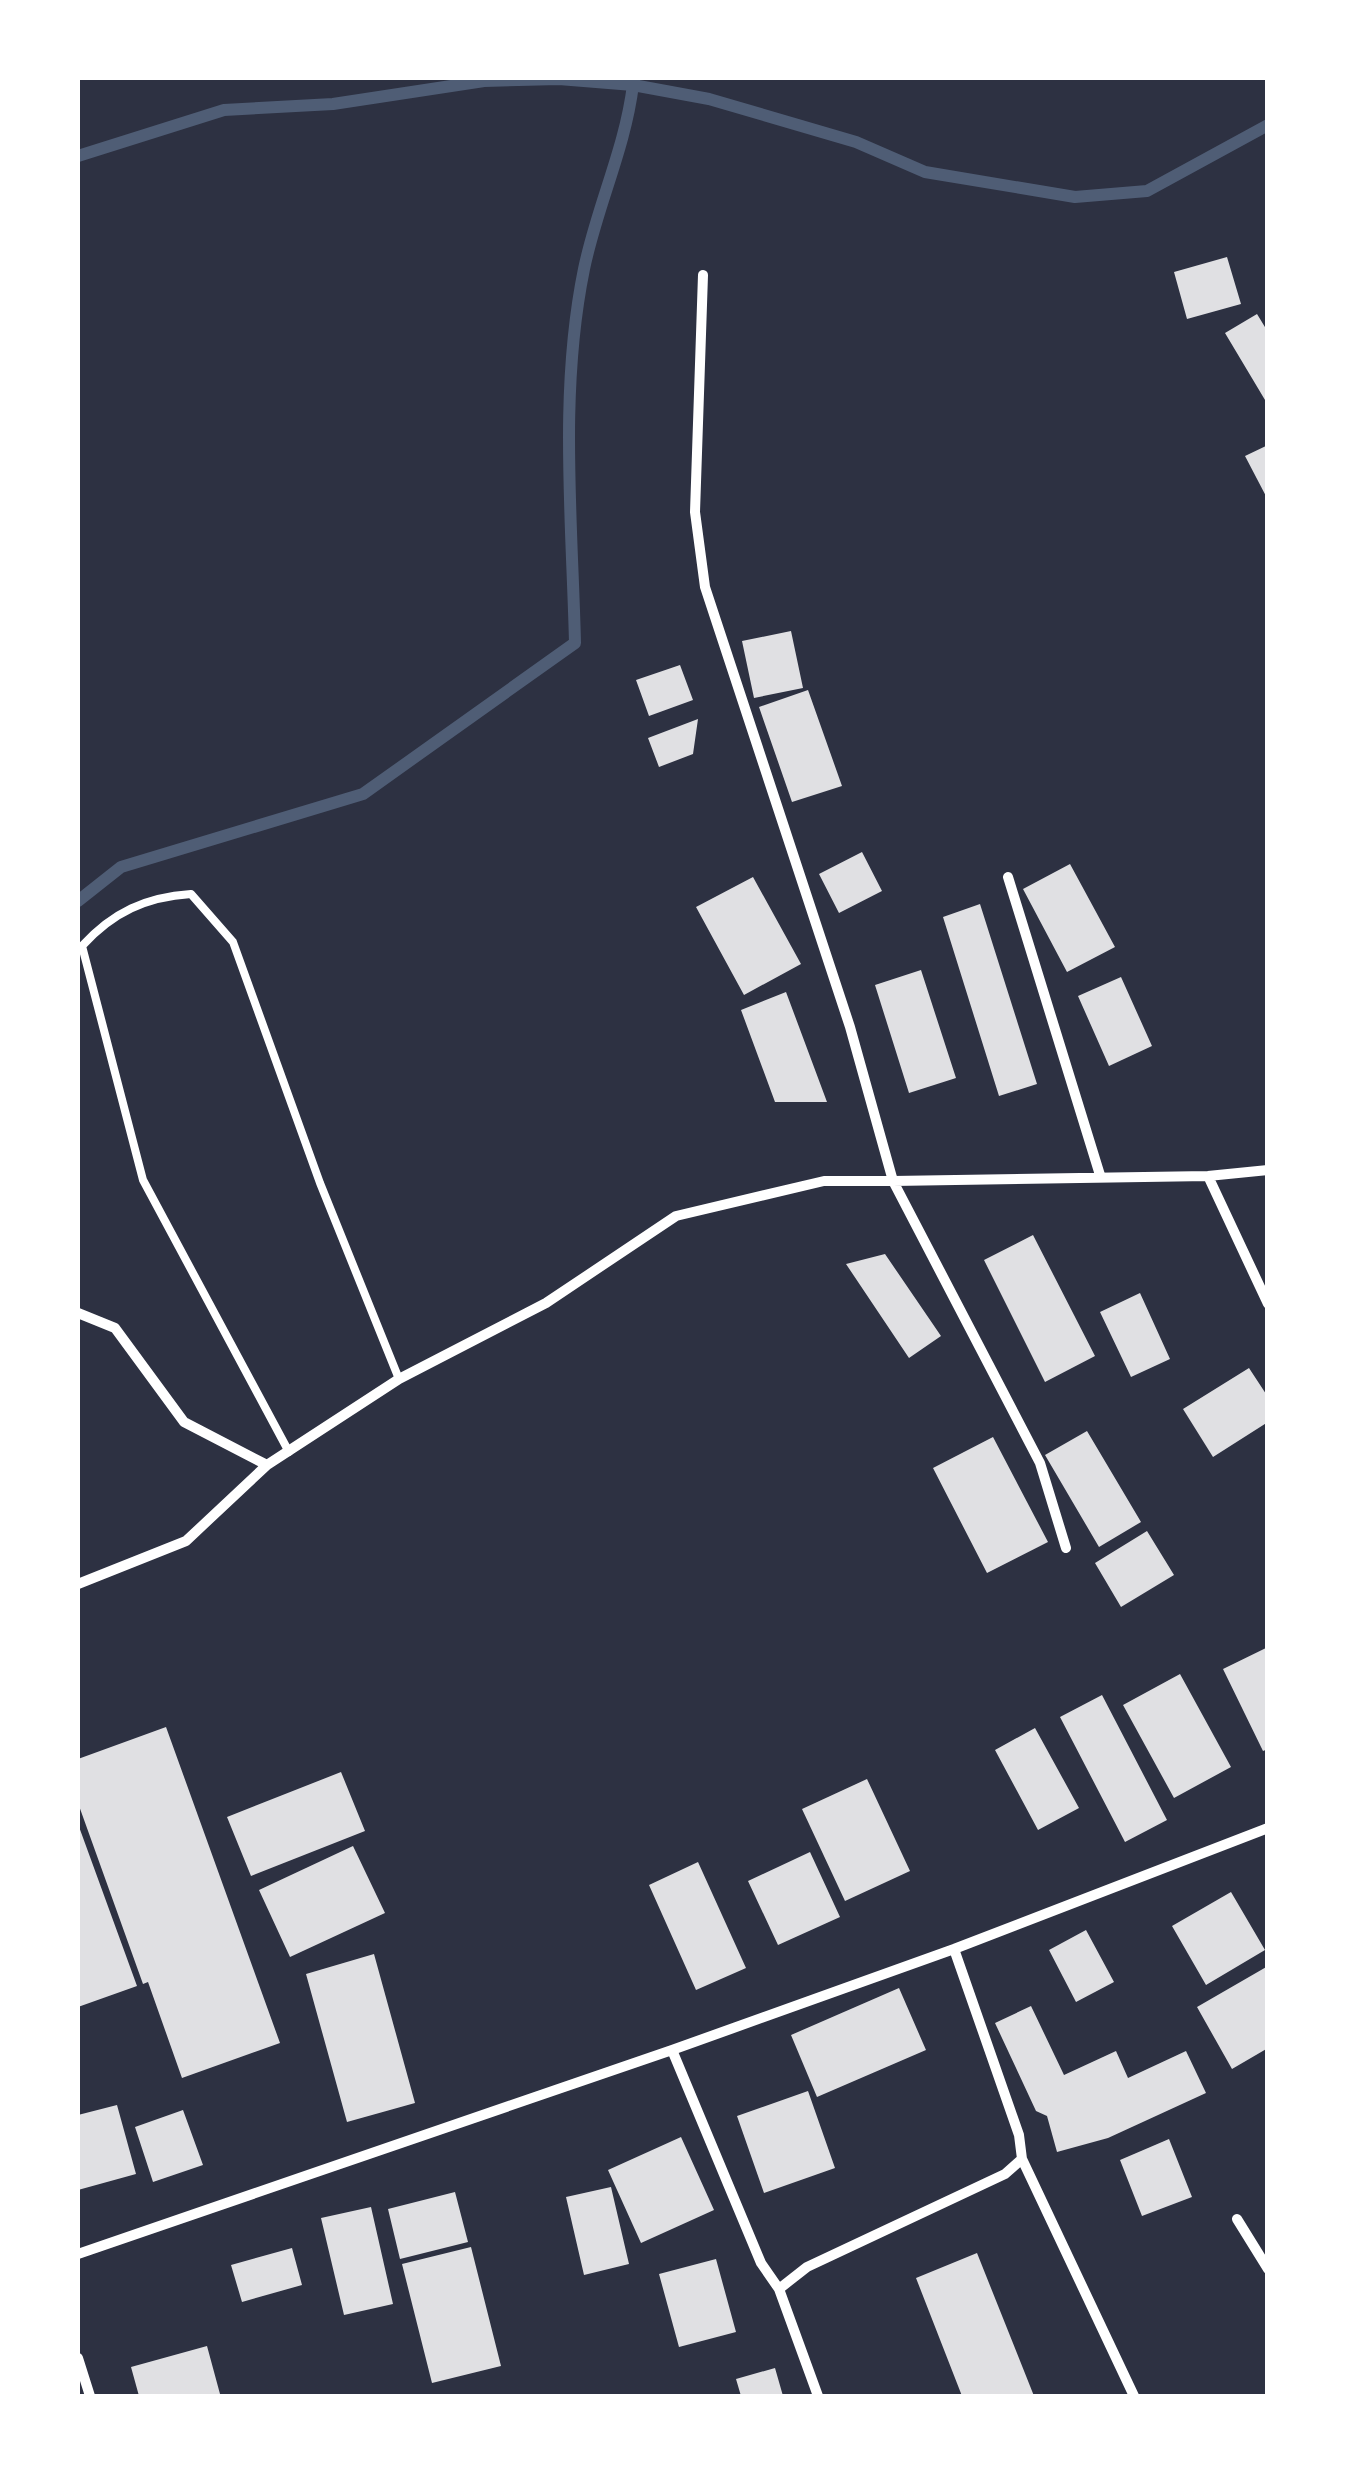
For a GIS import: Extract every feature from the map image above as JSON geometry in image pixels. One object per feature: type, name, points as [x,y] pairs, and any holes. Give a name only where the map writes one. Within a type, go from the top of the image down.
[{"type":"street","points":[[703,275],[695,512],[705,587],[850,1027],[893,1181],[1040,1463],[1066,1548]]},
{"type":"street","points":[[1008,877],[1100,1175]]},
{"type":"street","points":[[78,1584],[186,1541],[267,1465],[399,1379],[546,1304],[676,1216],[824,1180],[1208,1176],[1268,1170]]},
{"type":"street","points":[[1208,1176],[1268,1304]]},
{"type":"street","points":[[78,1313],[115,1328],[184,1422],[267,1465]]},
{"type":"street","points":[[78,2254],[672,2050],[954,1949],[1112,1884],[1268,1828]]},
{"type":"street","points":[[954,1949],[1020,2135],[1022,2160],[1134,2396]]},
{"type":"street","points":[[672,2050],[761,2264],[779,2289],[818,2396]]},
{"type":"street","points":[[779,2289],[807,2267],[1005,2174],[1022,2160]]},
{"type":"street","points":[[1237,2219],[1268,2269]]},
{"type":"street","points":[[78,2358],[90,2396]]},
{"type":"lane","points":[[289,1452],[144,1180],[82,946],[104,922],[154,897],[192,894],[232,942],[320,1182],[399,1379]]},
{"type":"building","points":[[1227,257],[1241,304],[1187,319],[1174,272]]},
{"type":"building","points":[[1257,314],[1268,332],[1268,405],[1225,333]]},
{"type":"building","points":[[1268,445],[1268,500],[1245,456]]},
{"type":"building","points":[[791,631],[803,688],[754,698],[742,641]]},
{"type":"building","points":[[680,665],[693,700],[649,716],[636,680]]},
{"type":"building","points":[[808,690],[842,786],[792,802],[759,707]]},
{"type":"building","points":[[698,719],[693,754],[659,767],[648,738]]},
{"type":"building","points":[[862,852],[882,891],[839,913],[819,874]]},
{"type":"building","points":[[1070,864],[1115,947],[1067,972],[1023,889]]},
{"type":"building","points":[[753,877],[801,964],[744,995],[696,907]]},
{"type":"building","points":[[980,904],[1037,1084],[999,1096],[943,917]]},
{"type":"building","points":[[921,970],[956,1078],[909,1093],[875,985]]},
{"type":"building","points":[[1121,977],[1152,1046],[1109,1066],[1078,996]]},
{"type":"building","points":[[786,992],[827,1102],[775,1102],[741,1010]]},
{"type":"building","points":[[1033,1235],[1095,1356],[1045,1382],[984,1260]]},
{"type":"building","points":[[885,1254],[941,1336],[909,1358],[846,1264]]},
{"type":"building","points":[[1140,1293],[1170,1359],[1131,1377],[1100,1312]]},
{"type":"building","points":[[1249,1368],[1268,1397],[1268,1422],[1213,1457],[1183,1409]]},
{"type":"building","points":[[1087,1431],[1141,1522],[1099,1547],[1045,1455]]},
{"type":"building","points":[[993,1437],[1048,1542],[987,1573],[933,1468]]},
{"type":"building","points":[[1147,1531],[1174,1575],[1121,1607],[1095,1563]]},
{"type":"building","points":[[1268,1647],[1268,1749],[1263,1751],[1223,1669]]},
{"type":"building","points":[[1180,1674],[1231,1767],[1174,1798],[1123,1705]]},
{"type":"building","points":[[1102,1695],[1167,1820],[1125,1842],[1060,1717]]},
{"type":"building","points":[[166,1727],[280,2043],[182,2078],[148,1982],[143,1984],[78,1803],[78,1759]]},
{"type":"building","points":[[1035,1728],[1079,1808],[1038,1830],[995,1750]]},
{"type":"building","points":[[341,1772],[365,1831],[251,1876],[227,1817]]},
{"type":"building","points":[[867,1779],[910,1871],[845,1901],[802,1809]]},
{"type":"building","points":[[78,1824],[137,1986],[78,2007]]},
{"type":"building","points":[[353,1846],[385,1913],[290,1957],[259,1890]]},
{"type":"building","points":[[810,1852],[840,1917],[778,1945],[748,1881]]},
{"type":"building","points":[[698,1862],[746,1968],[696,1990],[649,1885]]},
{"type":"building","points":[[1231,1892],[1265,1950],[1206,1985],[1172,1926]]},
{"type":"building","points":[[1086,1930],[1114,1982],[1076,2002],[1049,1950]]},
{"type":"building","points":[[374,1954],[415,2103],[347,2122],[306,1974]]},
{"type":"building","points":[[1268,1966],[1268,2048],[1232,2069],[1197,2007]]},
{"type":"building","points":[[899,1988],[926,2050],[817,2097],[791,2035]]},
{"type":"building","points":[[1031,2006],[1064,2075],[1116,2051],[1128,2078],[1186,2051],[1206,2093],[1108,2138],[1057,2152],[1047,2116],[1036,2111],[995,2023]]},
{"type":"building","points":[[808,2091],[835,2168],[764,2193],[737,2116]]},
{"type":"building","points":[[117,2105],[136,2174],[78,2190],[78,2115]]},
{"type":"building","points":[[183,2110],[203,2165],[153,2182],[135,2127]]},
{"type":"building","points":[[681,2137],[714,2210],[641,2243],[608,2170]]},
{"type":"building","points":[[1169,2139],[1192,2197],[1142,2216],[1120,2160]]},
{"type":"building","points":[[611,2187],[629,2264],[584,2275],[566,2197]]},
{"type":"building","points":[[455,2192],[468,2242],[400,2259],[388,2209]]},
{"type":"building","points":[[371,2207],[393,2304],[344,2315],[321,2218]]},
{"type":"building","points":[[471,2247],[501,2366],[432,2383],[402,2264]]},
{"type":"building","points":[[292,2248],[302,2285],[242,2302],[231,2265]]},
{"type":"building","points":[[977,2253],[1034,2396],[962,2396],[916,2278]]},
{"type":"building","points":[[716,2259],[736,2332],[679,2347],[659,2274]]},
{"type":"building","points":[[207,2346],[220,2394],[139,2396],[131,2367]]},
{"type":"building","points":[[775,2368],[783,2396],[741,2396],[736,2379]]},
{"type":"waterway","points":[[78,156],[224,110],[333,104],[484,81],[559,79],[633,85],[709,99],[856,142],[925,172],[1075,197],[1147,191],[1268,125]]},
{"type":"waterway","points":[[78,901],[121,867],[363,794],[575,643],[569,408],[576,315],[584,269],[624,132],[633,85]]}]
